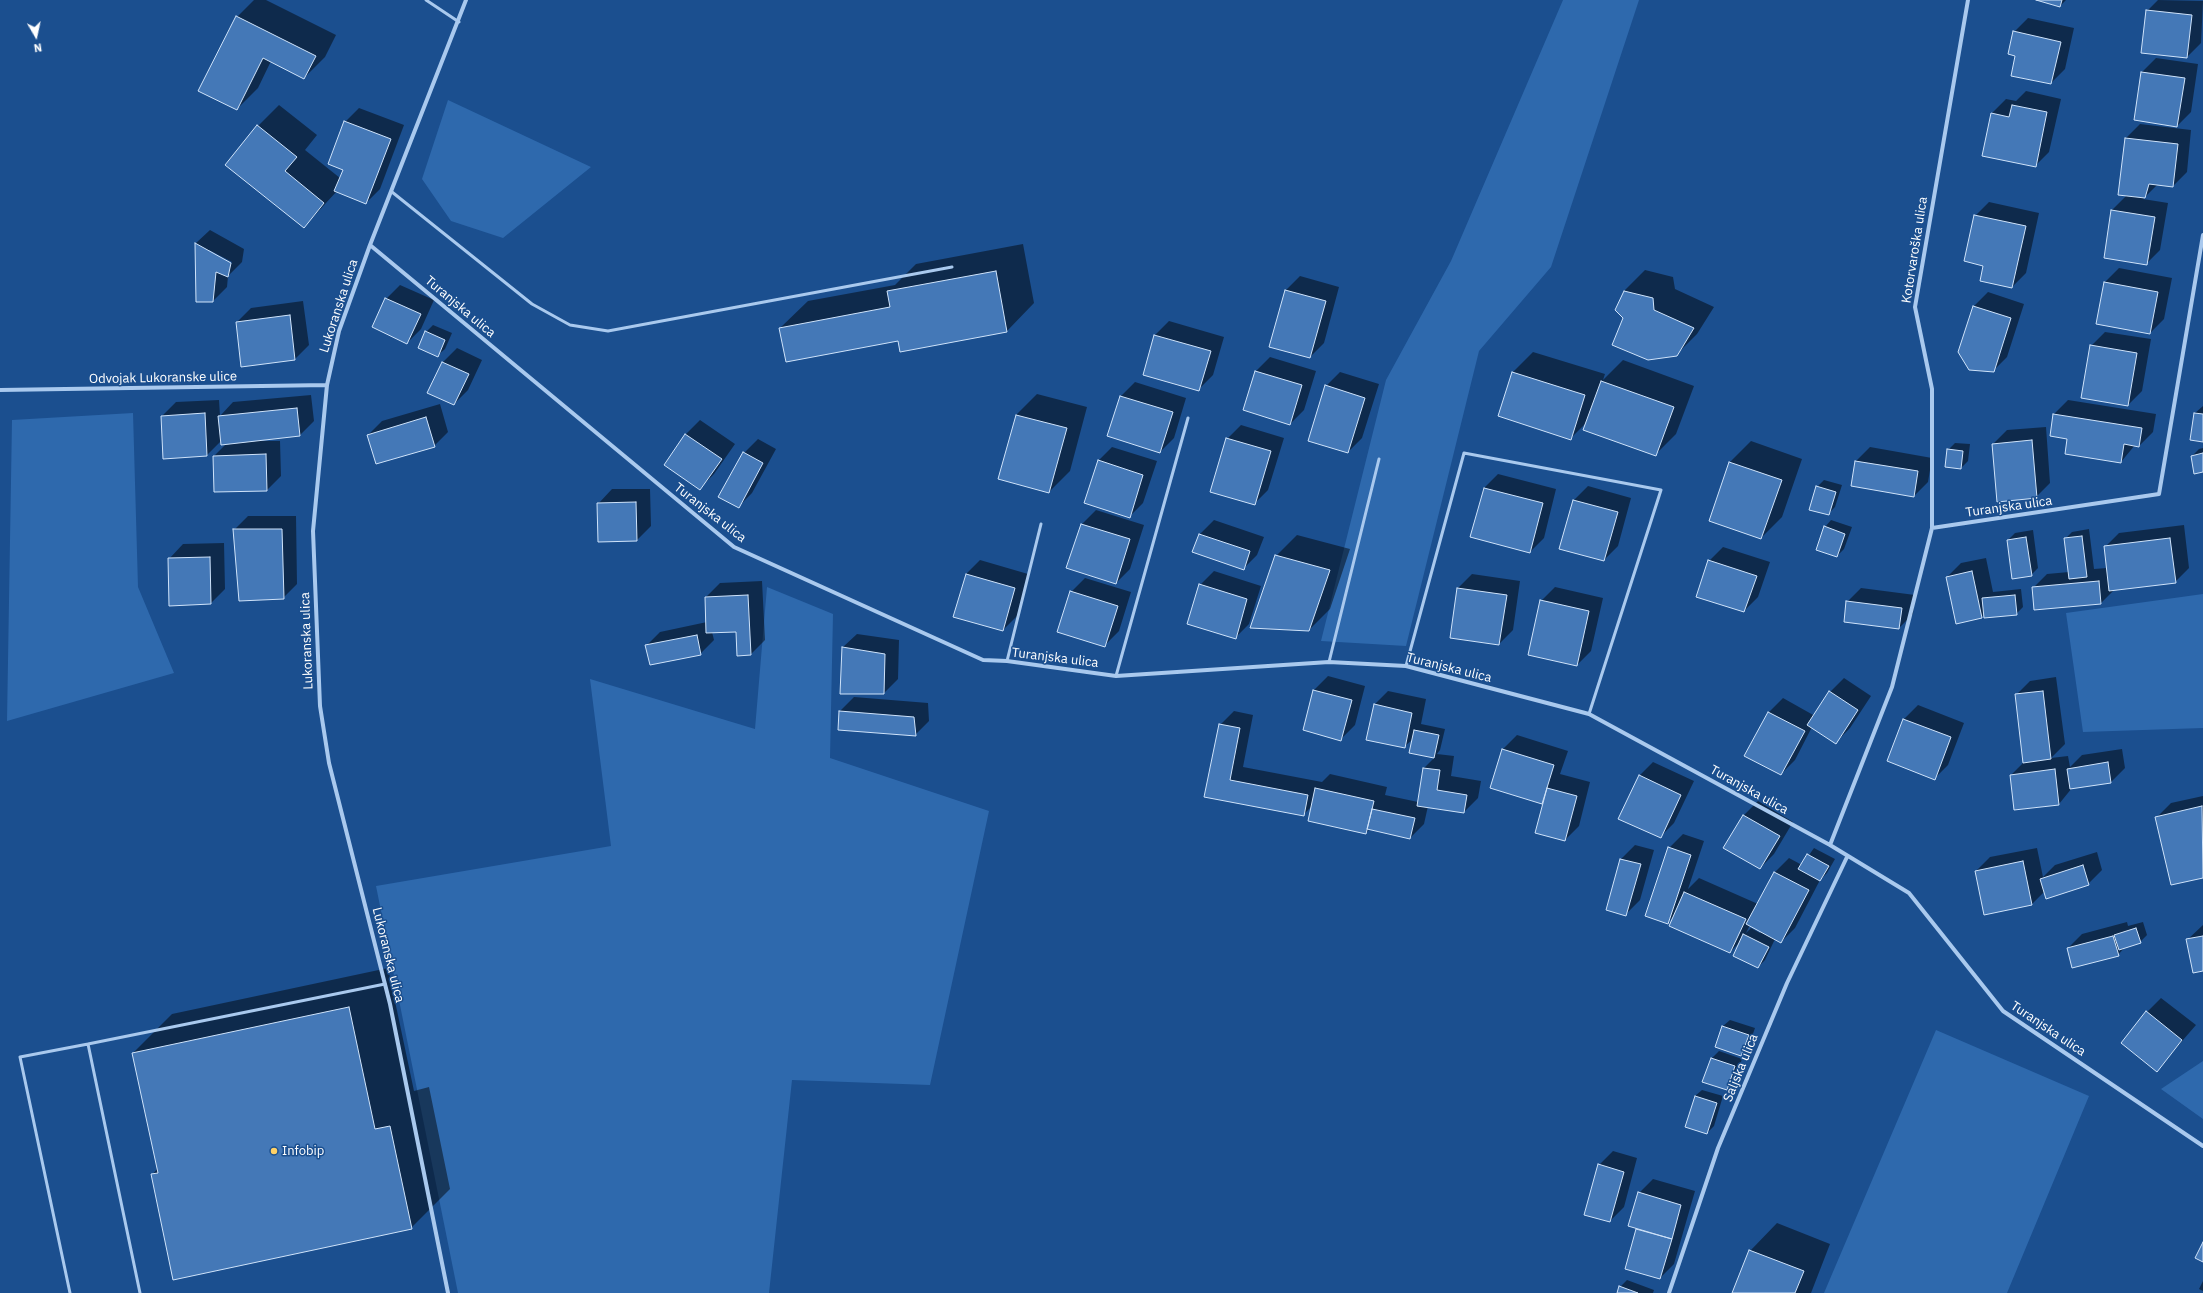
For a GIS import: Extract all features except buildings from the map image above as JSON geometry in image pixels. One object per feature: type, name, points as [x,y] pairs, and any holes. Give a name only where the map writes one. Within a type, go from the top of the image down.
[{"type":"street","name":"Lukoranska ulica","points":[[448,1293],[385,984],[329,763],[320,706],[313,531],[327,385],[339,331],[370,245],[459,22],[466,0]]},
{"type":"street","name":"Kotorvaroška ulica","points":[[1932,528],[1932,389],[1915,307],[1968,0]]},
{"type":"street","name":"Turanjska ulica","points":[[1932,528],[2159,494],[2203,235]]},
{"type":"street","name":"Turanjska ulica","points":[[370,245],[734,548],[983,660],[1007,661],[1116,676],[1329,662],[1406,666],[1589,714],[1830,845],[1847,857],[1909,893],[2003,1011],[2203,1146]]},
{"type":"street","name":"Odvojak Lukoranske ulice","points":[[0,390],[327,385]]},
{"type":"street","points":[[1830,845],[1892,686],[1932,528]]},
{"type":"street","name":"Saljska ulica","points":[[1669,1293],[1718,1148],[1787,983],[1847,857]]},
{"type":"lane","points":[[426,0],[459,22]]},
{"type":"lane","points":[[392,192],[532,304],[570,325],[608,331],[952,266]]},
{"type":"lane","points":[[1116,676],[1188,418]]},
{"type":"lane","points":[[1406,666],[1464,453],[1661,490],[1589,714]]},
{"type":"lane","points":[[1329,662],[1379,459]]},
{"type":"lane","points":[[1007,661],[1041,524]]},
{"type":"lane","points":[[70,1293],[20,1058],[385,984]]},
{"type":"lane","points":[[88,1044],[140,1293]]},
{"type":"shaded area","points":[[1563,0],[1639,0],[1551,267],[1479,351],[1406,646],[1321,641],[1386,380],[1451,261]]},
{"type":"shaded area","points":[[448,100],[591,167],[503,238],[451,221],[422,179]]},
{"type":"shaded area","points":[[133,413],[138,587],[174,673],[7,721],[12,420]]},
{"type":"shaded area","points":[[767,587],[833,614],[830,758],[989,811],[930,1085],[792,1080],[769,1293],[458,1293],[376,886],[611,846],[590,679],[755,729]]},
{"type":"shaded area","points":[[2203,594],[2203,728],[2083,732],[2066,613]]},
{"type":"shaded area","points":[[1936,1030],[2089,1096],[2007,1293],[1824,1293]]},
{"type":"shaded area","points":[[2203,1061],[2203,1119],[2161,1089]]},
{"type":"place","name":"Infobip","points":[[274,1151]]}]
